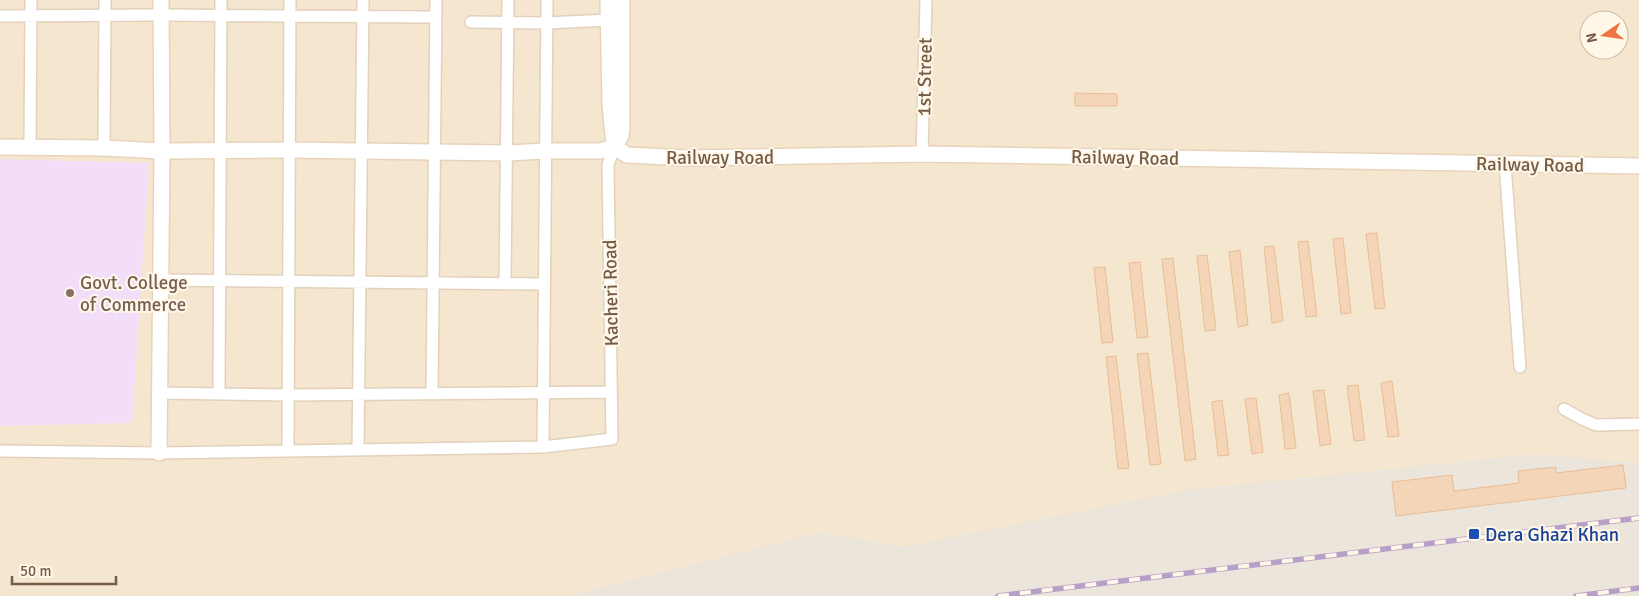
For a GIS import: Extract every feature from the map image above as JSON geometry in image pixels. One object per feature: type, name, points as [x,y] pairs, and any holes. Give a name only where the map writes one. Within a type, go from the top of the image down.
[{"type":"main road","name":"Kacheri Road","points":[[608,0],[610,105],[614,147]]},
{"type":"main road","name":"Kacheri Road","points":[[614,147],[621,136],[622,128],[622,0]]},
{"type":"main road","points":[[159,452],[162,151],[161,8]]},
{"type":"main road","points":[[0,146],[162,151],[289,150],[507,153],[600,151],[614,147]]},
{"type":"main road","name":"Railway Road","points":[[614,147],[627,155],[688,158],[922,154],[1639,166]]},
{"type":"street","points":[[30,147],[31,0]]},
{"type":"street","points":[[104,148],[105,0]]},
{"type":"street","points":[[219,394],[221,0]]},
{"type":"street","points":[[288,451],[290,0]]},
{"type":"street","points":[[358,450],[363,0]]},
{"type":"street","points":[[432,394],[436,0]]},
{"type":"street","points":[[505,284],[508,0]]},
{"type":"street","points":[[0,451],[159,452],[543,447],[547,0]]},
{"type":"street","name":"1st Street","points":[[922,154],[926,0]]},
{"type":"street","points":[[0,16],[105,16],[161,8],[221,16],[436,17]]},
{"type":"street","points":[[471,22],[547,23],[608,20]]},
{"type":"street","name":"Kacheri Road","points":[[543,447],[612,439],[608,165],[614,147]]},
{"type":"street","points":[[1506,164],[1520,366]]},
{"type":"street","points":[[160,280],[544,284]]},
{"type":"street","points":[[159,393],[288,395],[611,392]]},
{"type":"street","points":[[1564,409],[1596,425],[1639,424]]},
{"type":"shaded area","points":[[0,0],[1639,0],[1639,596],[0,596]]},
{"type":"shaded area","name":"Govt. College of Commerce","points":[[0,159],[149,163],[132,423],[0,426]]},
{"type":"shaded area","points":[[1536,454],[1639,463],[1639,596],[568,596],[820,532],[901,547],[1187,490]]},
{"type":"building","points":[[1075,93],[1117,94],[1117,106],[1075,106]]},
{"type":"building","points":[[1377,233],[1385,308],[1375,309],[1366,234]]},
{"type":"building","points":[[1343,238],[1351,313],[1341,314],[1333,239]]},
{"type":"building","points":[[1308,241],[1317,316],[1306,317],[1298,242]]},
{"type":"building","points":[[1274,246],[1283,321],[1272,323],[1264,247]]},
{"type":"building","points":[[1240,250],[1248,325],[1238,327],[1229,252]]},
{"type":"building","points":[[1207,255],[1216,330],[1205,331],[1197,256]]},
{"type":"building","points":[[1173,258],[1196,459],[1185,461],[1162,259]]},
{"type":"building","points":[[1140,262],[1148,337],[1137,338],[1129,263]]},
{"type":"building","points":[[1105,267],[1113,342],[1102,343],[1094,268]]},
{"type":"building","points":[[1148,353],[1161,464],[1150,465],[1137,354]]},
{"type":"building","points":[[1116,356],[1129,468],[1118,469],[1106,357]]},
{"type":"building","points":[[1392,381],[1399,436],[1388,437],[1381,383]]},
{"type":"building","points":[[1358,385],[1365,440],[1354,441],[1347,386]]},
{"type":"building","points":[[1324,390],[1331,444],[1320,446],[1313,391]]},
{"type":"building","points":[[1289,393],[1296,448],[1285,449],[1279,395]]},
{"type":"building","points":[[1256,398],[1263,452],[1252,454],[1245,399]]},
{"type":"building","points":[[1222,400],[1229,455],[1218,456],[1212,402]]},
{"type":"building","points":[[1623,465],[1626,488],[1396,516],[1392,482],[1452,475],[1454,491],[1519,483],[1518,471],[1556,467],[1556,473]]},
{"type":"railway","points":[[998,596],[1639,518]]},
{"type":"railway","points":[[1576,596],[1639,588]]},
{"type":"place","name":"Govt. College of Commerce","points":[[70,293]]},
{"type":"place","name":"Dera Ghazi Khan","points":[[1474,534]]}]
